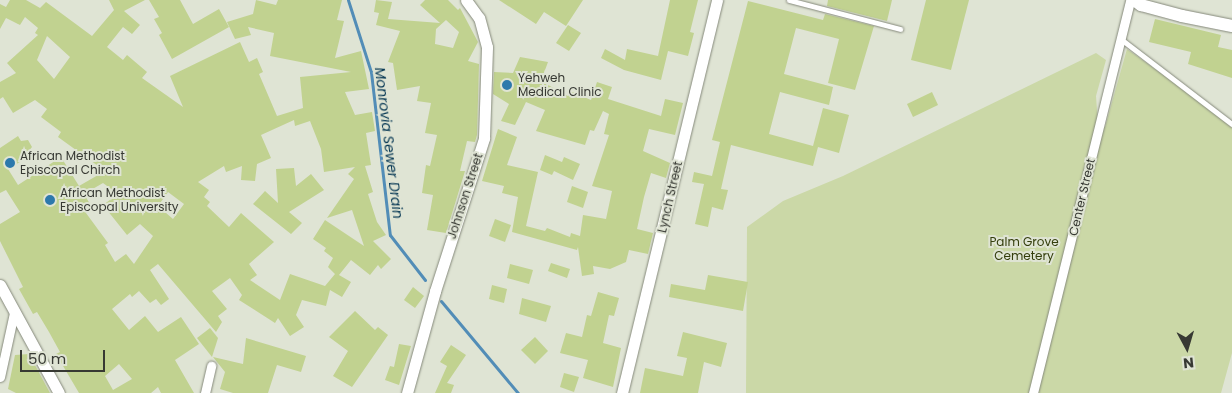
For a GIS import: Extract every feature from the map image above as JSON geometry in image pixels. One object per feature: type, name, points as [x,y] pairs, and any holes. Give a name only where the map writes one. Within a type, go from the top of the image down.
[{"type":"main road","points":[[1134,0],[1141,5],[1182,16],[1232,26]]},
{"type":"street","name":"Johnson Street","points":[[407,393],[435,291],[484,138],[487,47],[479,18],[466,0]]},
{"type":"street","name":"Lynch Street","points":[[622,393],[717,0]]},
{"type":"street","name":"Center Street","points":[[1034,393],[1130,0]]},
{"type":"street","points":[[0,285],[59,393]]},
{"type":"street","points":[[0,377],[14,313]]},
{"type":"street","points":[[205,393],[211,366]]},
{"type":"lane","points":[[789,0],[900,29]]},
{"type":"lane","points":[[1120,38],[1232,124]]},
{"type":"green space","name":"Palm Grove Cemetery","points":[[1127,49],[1232,124],[1232,353],[1221,393],[746,393],[747,227],[783,201],[843,176],[1096,53],[1106,60],[1096,96],[1098,125],[1105,127]]},
{"type":"building","points":[[10,0],[26,0],[40,8],[46,2],[92,36],[114,10],[109,0],[145,0],[124,11],[140,25],[132,34],[123,27],[107,47],[123,60],[127,55],[147,72],[142,78],[183,107],[170,76],[240,42],[249,62],[257,58],[263,72],[259,74],[277,116],[303,108],[300,77],[351,72],[270,56],[274,33],[248,27],[251,35],[235,39],[227,22],[253,14],[256,0],[276,5],[278,0],[342,0],[337,20],[344,21],[335,58],[361,51],[369,89],[345,92],[355,115],[372,112],[375,131],[366,133],[371,165],[365,166],[373,192],[368,194],[377,222],[386,235],[373,241],[391,259],[381,269],[378,265],[370,275],[351,260],[339,275],[351,282],[342,297],[330,290],[326,306],[302,300],[296,315],[304,327],[290,336],[278,318],[275,323],[239,300],[242,295],[230,278],[212,291],[227,309],[218,316],[222,322],[216,332],[158,264],[150,270],[169,299],[161,305],[156,299],[150,303],[139,291],[132,297],[130,294],[112,309],[129,330],[145,316],[158,332],[181,317],[199,344],[175,360],[194,393],[161,393],[158,387],[151,393],[79,393],[56,354],[60,352],[49,332],[37,312],[33,314],[19,289],[23,287],[0,241],[0,224],[20,212],[6,190],[0,193],[0,148],[18,136],[21,141],[28,140],[32,147],[28,152],[30,156],[8,169],[18,185],[61,157],[79,186],[105,171],[58,137],[61,132],[41,117],[47,109],[35,100],[13,113],[3,97],[0,99],[0,82],[16,73],[7,63],[38,35],[35,33],[38,28],[25,17],[20,25],[6,18],[0,29],[0,4],[6,7]],"holes":[[[47,36],[70,57],[54,79],[37,60]],[[294,120],[295,126],[310,121],[321,149],[324,172],[355,167],[348,174],[354,179],[327,218],[352,210],[364,246],[325,220],[313,239],[326,248],[324,251],[333,258],[328,267],[335,274],[325,286],[290,274],[280,300],[250,280],[257,275],[249,264],[274,242],[241,213],[229,227],[207,206],[210,202],[204,197],[209,190],[198,182],[224,166],[226,172],[242,166],[241,180],[255,181],[257,164],[271,158],[261,135]],[[103,183],[118,194],[103,205],[127,235],[140,224],[153,236],[134,264],[126,254],[115,262],[105,245],[108,243],[86,213],[93,209],[84,194]],[[168,192],[184,204],[173,219],[158,206]],[[119,364],[132,379],[113,390],[105,376]]]},
{"type":"building","points":[[149,0],[180,0],[193,24],[219,9],[229,27],[172,59],[159,35],[162,33],[154,19],[159,17]]},
{"type":"building","points":[[376,0],[392,2],[388,19],[440,23],[420,5],[425,0],[448,0],[458,10],[460,8],[478,42],[468,61],[479,64],[477,135],[475,142],[467,141],[460,171],[465,171],[446,233],[427,230],[433,195],[422,193],[426,165],[430,166],[437,135],[425,133],[431,103],[417,101],[420,86],[397,90],[393,63],[388,62],[400,31],[376,25],[379,13],[374,12]],"holes":[[[446,20],[459,32],[453,48],[435,44],[436,29]]]},
{"type":"building","points":[[499,0],[583,0],[566,26],[544,12],[536,24]]},
{"type":"building","points":[[670,0],[698,0],[690,32],[694,33],[688,56],[668,51],[661,80],[624,70],[601,58],[605,49],[625,60],[627,49],[658,56]]},
{"type":"building","points":[[828,0],[892,0],[887,21],[827,6]]},
{"type":"building","points":[[926,0],[969,0],[951,70],[911,60]]},
{"type":"building","points":[[748,1],[823,20],[825,14],[874,26],[855,90],[828,83],[839,39],[796,28],[784,74],[833,87],[829,105],[780,92],[769,134],[813,146],[823,108],[849,115],[839,153],[818,147],[813,166],[731,145],[721,189],[728,190],[723,210],[712,207],[708,227],[695,224],[704,184],[692,182],[694,172],[712,176],[720,142],[712,140]]},
{"type":"building","points":[[1155,19],[1221,35],[1218,47],[1232,50],[1232,78],[1188,64],[1191,52],[1149,42]]},
{"type":"building","points":[[568,25],[581,33],[569,51],[556,43]]},
{"type":"building","points":[[520,57],[548,62],[541,81],[568,96],[570,91],[591,100],[597,82],[612,87],[608,99],[661,116],[665,99],[683,103],[675,135],[649,129],[643,151],[670,163],[666,178],[651,173],[644,197],[637,229],[653,233],[648,254],[629,250],[626,262],[610,269],[593,266],[594,274],[582,276],[578,247],[577,250],[512,232],[518,197],[502,193],[504,186],[482,181],[498,129],[517,137],[507,165],[538,172],[526,226],[545,231],[547,228],[570,237],[571,233],[580,236],[583,215],[606,219],[612,191],[592,186],[609,135],[604,134],[609,114],[603,111],[594,131],[590,130],[585,145],[536,131],[545,110],[526,102],[515,125],[501,121],[509,104],[493,94],[494,72],[513,73]]},
{"type":"building","points":[[932,92],[938,105],[913,117],[907,104]]},
{"type":"building","points":[[545,155],[562,162],[564,157],[580,164],[573,180],[554,171],[552,175],[540,170]]},
{"type":"building","points":[[294,168],[296,186],[311,174],[324,190],[289,212],[302,223],[291,234],[253,204],[265,191],[278,203],[276,169]]},
{"type":"building","points":[[572,186],[588,192],[583,208],[567,202]]},
{"type":"building","points":[[495,219],[511,225],[505,242],[489,236]]},
{"type":"building","points":[[551,263],[570,269],[567,278],[548,271]]},
{"type":"building","points":[[510,264],[533,270],[529,284],[507,278]]},
{"type":"building","points":[[708,275],[748,282],[743,311],[669,297],[671,284],[705,290]]},
{"type":"building","points":[[492,285],[507,289],[504,303],[489,299]]},
{"type":"building","points":[[413,287],[424,296],[415,308],[404,300]]},
{"type":"building","points":[[598,292],[619,298],[614,316],[609,315],[603,343],[621,348],[613,387],[583,378],[588,360],[560,353],[566,333],[582,337],[587,315],[591,316]]},
{"type":"building","points":[[522,298],[551,306],[546,322],[519,314]]},
{"type":"building","points":[[355,311],[375,330],[378,327],[388,335],[352,387],[333,376],[348,351],[329,337]]},
{"type":"building","points":[[210,328],[218,338],[212,357],[197,338]]},
{"type":"building","points":[[683,332],[727,343],[721,367],[704,362],[698,393],[640,393],[645,368],[683,376],[687,358],[677,356]]},
{"type":"building","points":[[535,337],[548,351],[535,364],[521,350]]},
{"type":"building","points":[[246,338],[306,356],[301,372],[277,365],[268,393],[233,393],[220,389],[225,372],[213,357],[243,364]]},
{"type":"building","points":[[399,344],[411,346],[399,385],[385,380],[390,366],[394,367]]},
{"type":"building","points":[[451,345],[466,355],[447,383],[454,385],[451,393],[435,393],[447,366],[440,362]]},
{"type":"building","points":[[29,354],[50,393],[16,393],[8,389],[15,355]]},
{"type":"building","points":[[564,373],[579,377],[574,392],[560,387]]},
{"type":"waterway","name":"Monrovia Sewer Drain","points":[[348,0],[371,72],[390,235],[425,280]]},
{"type":"waterway","name":"Monrovia Sewer Drain","points":[[441,301],[518,393]]},
{"type":"place","name":"Yehweh Medical Clinic","points":[[507,85]]},
{"type":"place","name":"African Methodist Episcopal Chirch","points":[[10,163]]},
{"type":"place","name":"African Methodist Episcopal University","points":[[50,200]]}]
